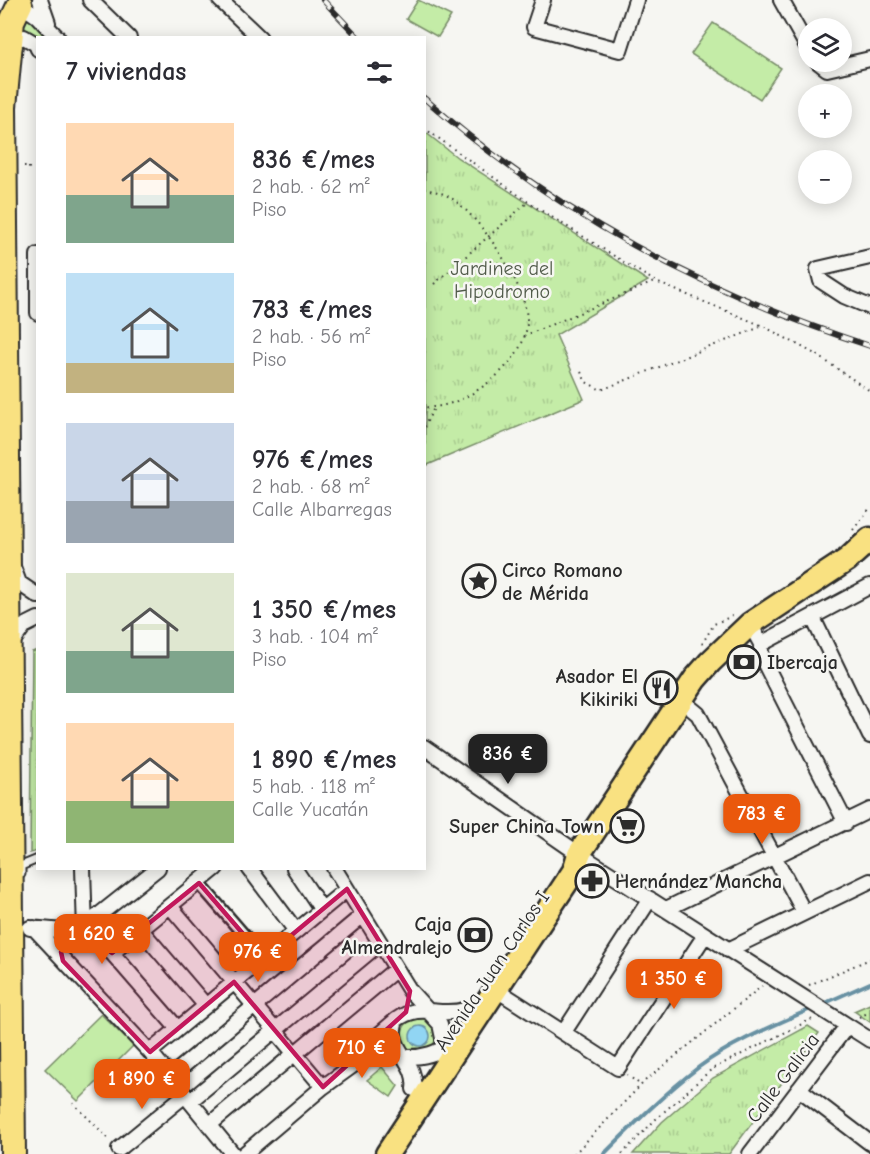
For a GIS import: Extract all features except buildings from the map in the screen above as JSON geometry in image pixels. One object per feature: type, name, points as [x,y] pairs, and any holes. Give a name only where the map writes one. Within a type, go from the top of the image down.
[{"type":"highway","points":[[13,1154],[4,107],[12,21],[23,2]]},
{"type":"main road","name":"Avenida Juan Carlos I","points":[[387,1154],[449,1048],[465,1010],[563,864],[576,852],[710,662],[750,624],[847,560],[870,539]]},
{"type":"main road","name":"Avenida Juan Carlos I","points":[[369,1154],[414,1089],[497,990],[574,871],[576,852]]},
{"type":"street","points":[[90,0],[127,36]]},
{"type":"street","points":[[220,0],[259,36]]},
{"type":"street","points":[[543,0],[534,27],[620,50],[636,0]]},
{"type":"street","points":[[781,0],[798,30]]},
{"type":"street","points":[[23,2],[56,35]]},
{"type":"street","points":[[23,2],[43,14],[56,35]]},
{"type":"street","points":[[4,107],[16,40],[24,37],[36,44]]},
{"type":"street","points":[[852,63],[870,59]]},
{"type":"street","points":[[870,257],[818,269],[821,281],[844,296],[870,307]]},
{"type":"street","points":[[9,558],[19,583],[36,595]]},
{"type":"street","points":[[761,644],[870,586]]},
{"type":"street","points":[[813,618],[870,736]]},
{"type":"street","points":[[9,646],[24,626],[36,620]]},
{"type":"street","points":[[750,624],[761,644],[760,656],[846,823]]},
{"type":"street","points":[[681,700],[698,714],[804,912]]},
{"type":"street","points":[[426,748],[576,852],[870,1040]]},
{"type":"street","points":[[666,909],[870,810]]},
{"type":"street","points":[[83,870],[85,929],[112,953],[178,1029]]},
{"type":"street","points":[[10,927],[85,929],[156,870]]},
{"type":"street","points":[[112,953],[214,870]]},
{"type":"street","points":[[250,870],[296,931]]},
{"type":"street","points":[[295,870],[322,910]]},
{"type":"street","points":[[323,1087],[378,1048],[388,1048],[401,1054],[420,1058],[449,1048],[440,1024],[410,991],[335,870]]},
{"type":"street","points":[[728,951],[870,880]]},
{"type":"street","points":[[199,883],[264,958]]},
{"type":"street","points":[[150,1052],[347,889]]},
{"type":"street","points":[[564,1032],[650,900]]},
{"type":"street","points":[[170,906],[323,1087]]},
{"type":"street","points":[[170,1077],[363,915]]},
{"type":"street","points":[[34,928],[150,1052],[233,1154]]},
{"type":"street","points":[[63,961],[62,944],[71,930]]},
{"type":"street","points":[[141,930],[206,1006]]},
{"type":"street","points":[[497,990],[618,1068],[705,935]]},
{"type":"street","points":[[119,1149],[275,1030],[380,943]]},
{"type":"street","points":[[209,1125],[396,969]]},
{"type":"street","points":[[410,991],[401,1016],[392,1031],[401,1054],[413,1072],[414,1089]]},
{"type":"street","points":[[244,1154],[323,1087],[401,1016],[417,1009],[448,1014],[465,1010]]},
{"type":"street","name":"Calle Galicia","points":[[750,1154],[845,1025]]},
{"type":"street","points":[[799,1089],[870,1143]]},
{"type":"lane","points":[[22,887],[21,866],[36,860]]},
{"type":"path","points":[[426,129],[528,202],[656,282],[763,326],[818,356],[870,391]]},
{"type":"path","points":[[20,166],[29,166],[29,170]]},
{"type":"path","points":[[426,190],[444,194],[456,201],[487,237],[517,281],[527,324],[516,353],[479,390],[439,408],[426,407]]},
{"type":"path","points":[[434,284],[528,202]]},
{"type":"path","points":[[524,336],[656,282]]},
{"type":"path","points":[[581,372],[586,382],[601,390],[763,326]]},
{"type":"path","points":[[426,423],[434,408]]},
{"type":"path","points":[[793,992],[870,959]]},
{"type":"path","points":[[574,1154],[641,1085],[762,986],[767,975]]},
{"type":"path","points":[[622,1154],[656,1119],[712,1069],[826,1012]]},
{"type":"path","points":[[618,1068],[641,1085]]},
{"type":"path","points":[[73,1103],[119,1149]]},
{"type":"highlighted area","points":[[199,883],[264,958],[347,889],[410,991],[406,1012],[323,1087],[234,982],[150,1052],[63,961],[61,952],[71,930],[85,933],[112,953]]},
{"type":"green space","points":[[418,0],[451,16],[438,37],[406,19]]},
{"type":"green space","points":[[29,17],[44,34],[38,36],[28,31],[18,31]]},
{"type":"green space","points":[[713,23],[781,68],[760,99],[691,54]]},
{"type":"green space","name":"Jardines del Hipodromo","points":[[426,133],[458,158],[648,281],[556,335],[584,399],[426,466]]},
{"type":"green space","points":[[36,650],[36,852],[30,853],[32,652]]},
{"type":"green space","points":[[870,1004],[870,1022],[854,1011]]},
{"type":"green space","points":[[101,1014],[133,1046],[78,1101],[45,1069]]},
{"type":"green space","points":[[419,1018],[431,1023],[436,1035],[431,1047],[419,1052],[407,1047],[402,1035],[407,1023]]},
{"type":"green space","points":[[808,1026],[819,1033],[729,1154],[633,1154],[662,1122],[713,1078]]},
{"type":"green space","points":[[382,1067],[398,1086],[391,1097],[367,1080]]},
{"type":"water","points":[[420,1026],[427,1029],[430,1036],[427,1043],[420,1046],[413,1043],[410,1036],[413,1029]]},
{"type":"waterway","points":[[823,1004],[870,983]]},
{"type":"waterway","points":[[604,1154],[662,1098],[699,1067],[740,1042],[813,1008]]},
{"type":"railway","points":[[323,0],[357,36]]},
{"type":"railway","points":[[426,100],[527,179],[634,246],[748,301],[870,346]]},
{"type":"place","name":"Circo Romano de Mérida","points":[[479,581]]},
{"type":"place","name":"Ibercaja","points":[[744,662]]},
{"type":"place","name":"Asador El Kikiriki","points":[[661,688]]},
{"type":"place","name":"Super China Town","points":[[627,826]]},
{"type":"place","name":"Hernández Mancha","points":[[592,881]]},
{"type":"place","name":"Caja Almendralejo","points":[[475,935]]}]
